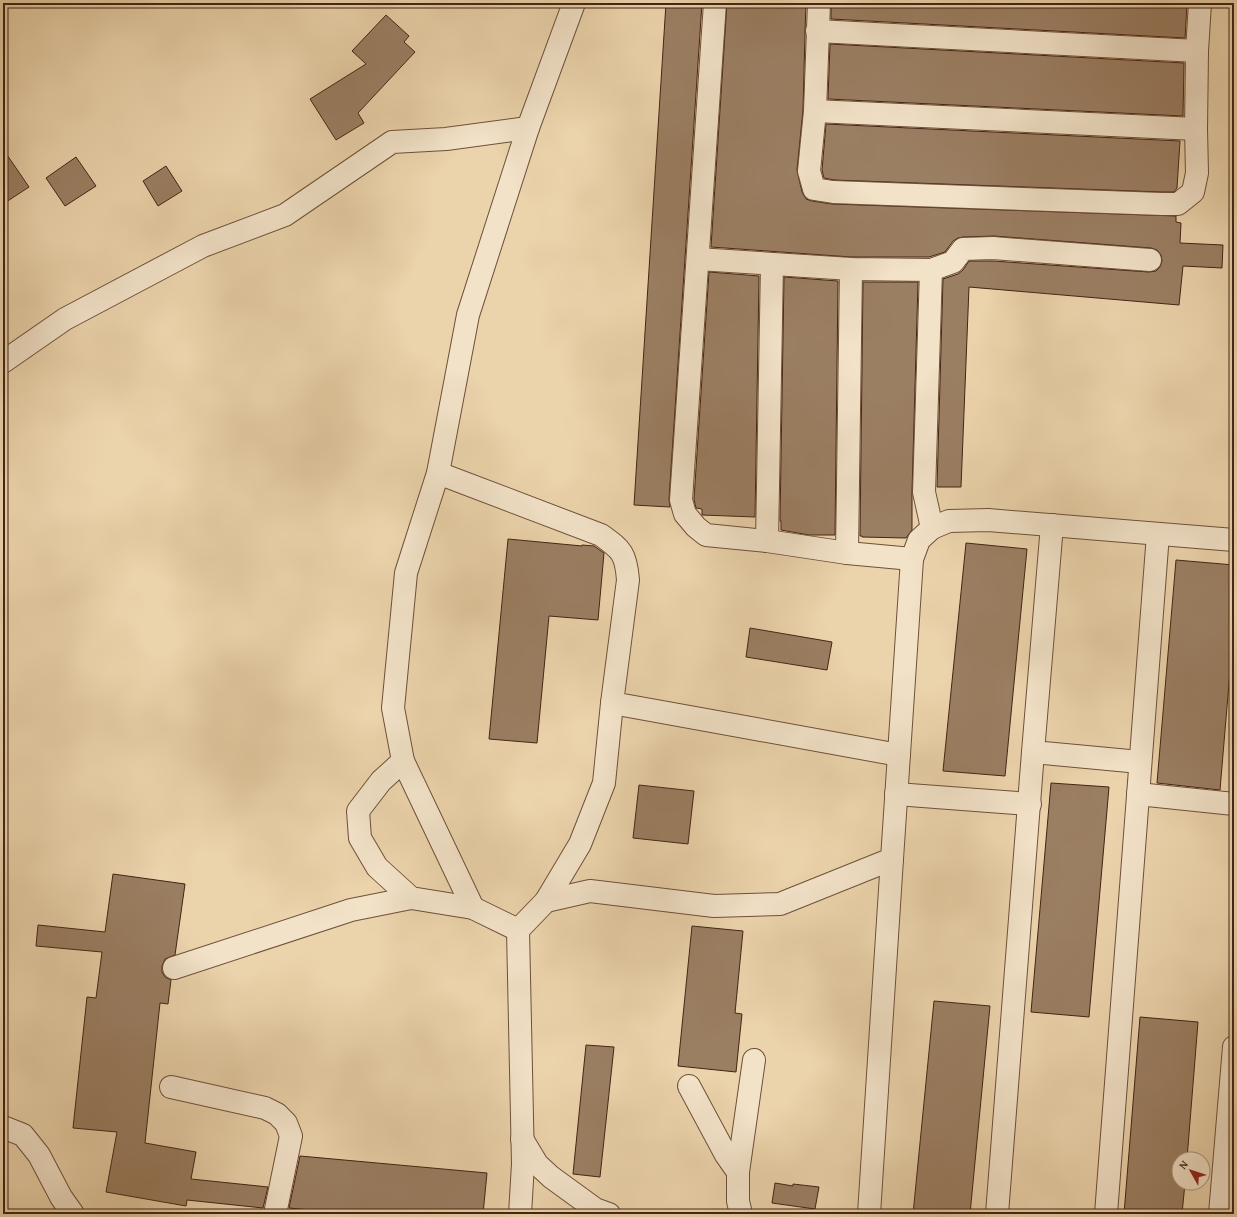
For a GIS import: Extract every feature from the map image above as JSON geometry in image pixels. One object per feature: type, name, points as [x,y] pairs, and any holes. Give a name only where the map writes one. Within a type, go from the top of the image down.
[{"type":"street","points":[[473,908],[403,761],[393,708],[406,573],[438,473],[468,315],[528,128],[574,3]]},
{"type":"street","points":[[715,3],[681,500],[685,514],[696,527],[706,535],[768,541],[847,553],[912,559]]},
{"type":"street","points":[[819,3],[814,111],[809,171],[814,189],[833,192],[1162,204],[1178,204],[1194,192],[1197,173],[1197,51],[1200,3]]},
{"type":"street","points":[[817,31],[1197,51]]},
{"type":"street","points":[[814,111],[1196,129]]},
{"type":"street","points":[[3,362],[65,319],[203,246],[285,215],[392,142],[446,139],[528,128]]},
{"type":"street","points":[[698,259],[851,269],[931,270],[953,262],[963,249],[993,248],[1150,260]]},
{"type":"street","points":[[768,541],[772,264]]},
{"type":"street","points":[[847,553],[851,269]]},
{"type":"street","points":[[931,270],[924,492],[932,528]]},
{"type":"street","points":[[438,473],[601,535],[616,546],[626,562],[628,580],[612,703],[604,783],[580,844],[546,901],[518,930],[523,1164],[520,1214]]},
{"type":"street","points":[[869,1214],[912,559],[920,540],[932,528],[949,521],[988,520],[1234,540]]},
{"type":"street","points":[[997,1214],[1052,525]]},
{"type":"street","points":[[1106,1214],[1158,534]]},
{"type":"street","points":[[612,703],[899,755]]},
{"type":"street","points":[[1033,752],[1140,762]]},
{"type":"street","points":[[403,761],[381,781],[358,811],[360,838],[377,867],[411,898]]},
{"type":"street","points":[[896,794],[1030,804]]},
{"type":"street","points":[[1138,794],[1234,804]]},
{"type":"street","points":[[546,901],[590,891],[714,906],[780,904],[892,859]]},
{"type":"street","points":[[174,968],[351,910],[411,898],[473,908],[518,930]]},
{"type":"street","points":[[1220,1214],[1234,1047]]},
{"type":"street","points":[[741,1214],[738,1201],[738,1172],[754,1060]]},
{"type":"street","points":[[688,1086],[726,1155],[738,1172]]},
{"type":"street","points":[[171,1087],[266,1108],[277,1114],[286,1124],[291,1136],[275,1214]]},
{"type":"street","points":[[3,1127],[23,1135],[39,1155],[61,1198],[73,1214]]},
{"type":"street","points":[[522,1138],[538,1164],[551,1177],[595,1209],[608,1214]]},
{"type":"building","points":[[666,3],[702,3],[669,499],[670,507],[634,505]]},
{"type":"building","points":[[727,3],[806,3],[803,110],[797,170],[802,192],[806,199],[832,204],[1176,216],[1176,222],[1181,223],[1180,243],[1223,245],[1222,268],[1183,266],[1179,305],[969,287],[961,487],[937,487],[943,279],[958,274],[963,270],[969,261],[993,261],[1149,272],[1156,271],[1160,267],[1162,261],[1161,255],[1157,250],[1151,248],[994,236],[958,238],[953,241],[945,252],[929,257],[851,257],[711,247]]},
{"type":"building","points":[[831,3],[1187,3],[1185,38],[831,19]]},
{"type":"building","points":[[386,15],[409,36],[404,42],[415,52],[358,113],[364,123],[336,140],[310,99],[366,64],[352,51]]},
{"type":"building","points":[[830,44],[1184,63],[1183,116],[828,99]]},
{"type":"building","points":[[826,124],[1180,141],[1177,188],[1174,192],[1162,192],[834,180],[824,178],[822,170]]},
{"type":"building","points":[[3,149],[29,187],[3,204]]},
{"type":"building","points":[[76,157],[96,186],[65,206],[46,178]]},
{"type":"building","points":[[166,166],[182,191],[158,206],[143,181]]},
{"type":"building","points":[[709,272],[759,276],[755,517],[702,515],[702,509],[696,508],[694,499]]},
{"type":"building","points":[[784,277],[838,281],[835,535],[809,535],[781,530]]},
{"type":"building","points":[[863,282],[918,282],[912,530],[906,538],[860,536]]},
{"type":"building","points":[[508,539],[594,546],[604,553],[598,620],[549,616],[537,743],[489,739]]},
{"type":"building","points":[[966,543],[1027,549],[1005,776],[943,771]]},
{"type":"building","points":[[1176,560],[1234,565],[1234,624],[1220,790],[1157,783]]},
{"type":"building","points":[[750,628],[832,642],[827,670],[746,657]]},
{"type":"building","points":[[1051,783],[1109,787],[1089,1017],[1031,1012]]},
{"type":"building","points":[[639,785],[694,791],[688,844],[633,838]]},
{"type":"building","points":[[113,874],[185,884],[175,955],[165,959],[162,966],[162,972],[165,977],[171,980],[168,1004],[160,1003],[145,1143],[196,1152],[191,1179],[268,1187],[263,1208],[187,1200],[186,1206],[106,1192],[117,1132],[73,1128],[87,997],[96,998],[102,952],[36,946],[38,925],[105,932]]},
{"type":"building","points":[[692,926],[743,931],[735,1013],[742,1014],[736,1072],[678,1066]]},
{"type":"building","points":[[934,1001],[990,1006],[970,1214],[913,1214]]},
{"type":"building","points":[[1140,1017],[1198,1022],[1188,1151],[1171,1151],[1171,1191],[1184,1191],[1182,1214],[1124,1214]]},
{"type":"building","points":[[586,1045],[614,1047],[600,1177],[573,1174]]},
{"type":"building","points":[[300,1156],[487,1173],[483,1214],[351,1214],[289,1208]]},
{"type":"building","points":[[775,1183],[793,1186],[793,1184],[819,1187],[815,1209],[772,1203]]}]
